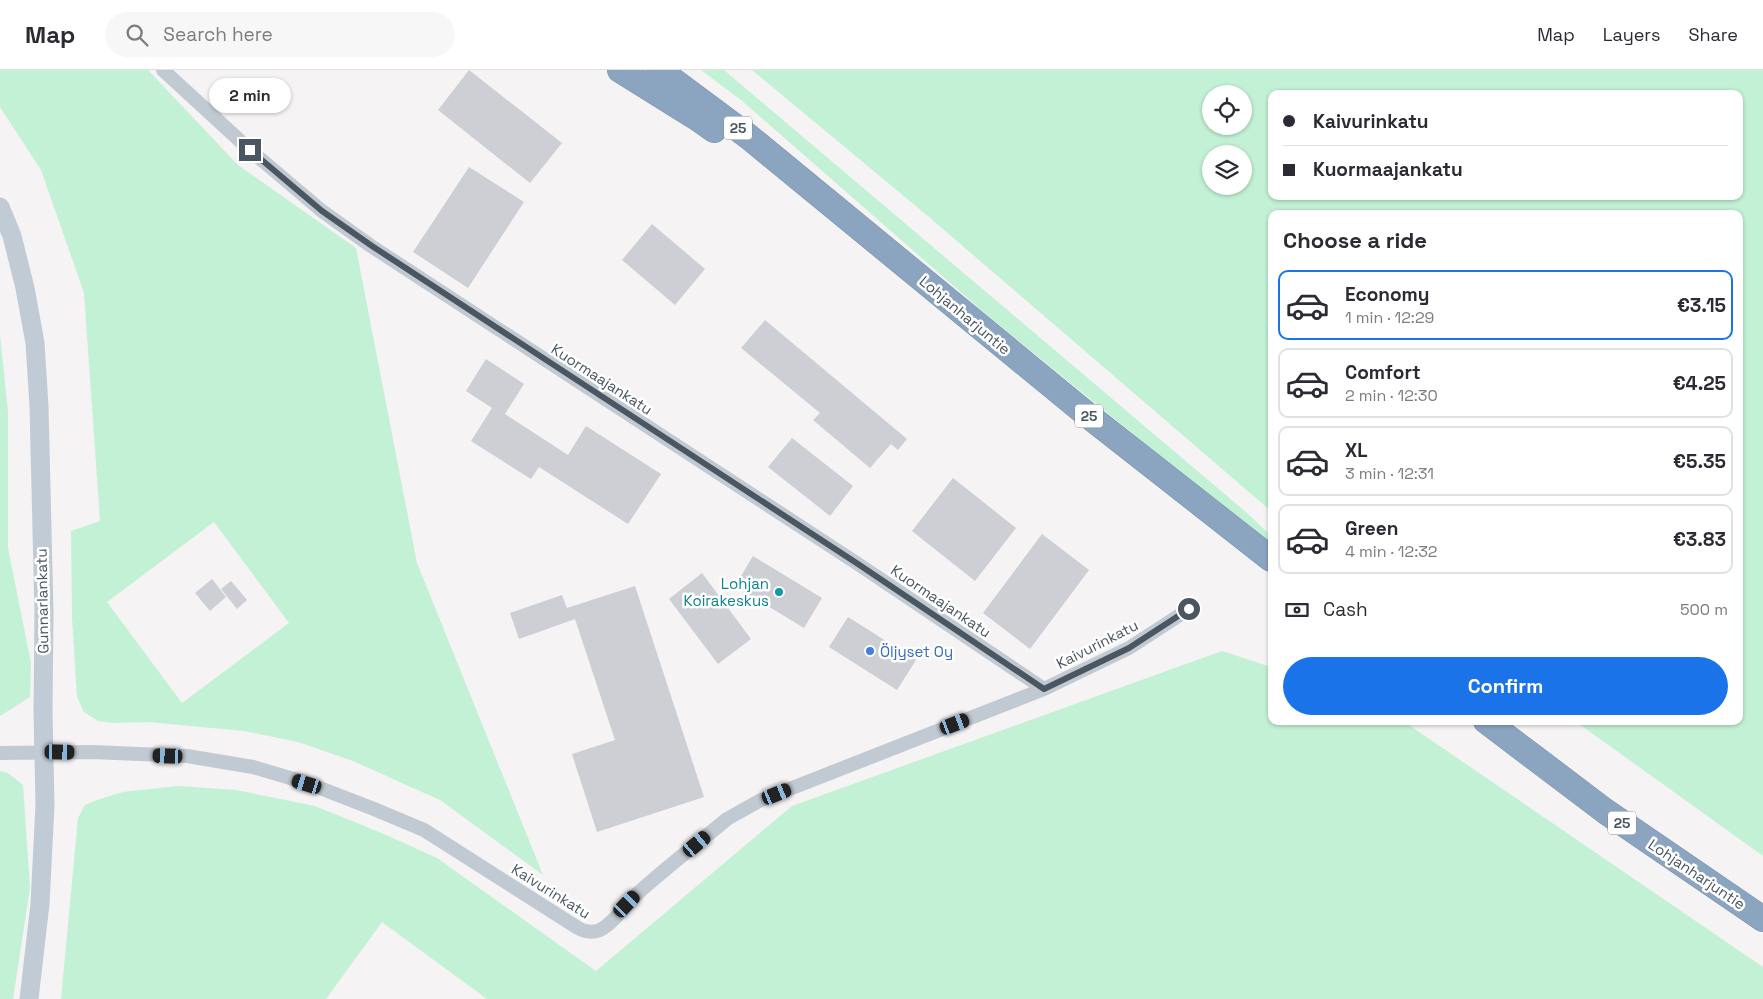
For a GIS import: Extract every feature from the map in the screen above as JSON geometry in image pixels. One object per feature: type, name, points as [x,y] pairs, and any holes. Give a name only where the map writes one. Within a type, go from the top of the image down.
[{"type":"highway","points":[[620,70],[697,118],[775,175],[910,268]]},
{"type":"highway","name":"Lohjanharjuntie","points":[[659,70],[750,137],[1090,417],[1268,557]]},
{"type":"highway","points":[[683,70],[738,116],[814,189]]},
{"type":"highway","name":"Lohjanharjuntie","points":[[1491,725],[1606,812],[1763,920]]},
{"type":"street","name":"Kuormaajankatu","points":[[163,70],[250,150],[322,211],[364,241],[858,564],[1044,689]]},
{"type":"street","name":"Gunnarlankatu","points":[[0,206],[12,236],[25,288],[35,343],[39,406],[45,805],[34,971],[29,999]]},
{"type":"street","name":"Kaivurinkatu","points":[[44,752],[187,756],[253,767],[307,784],[424,830],[584,932],[590,932],[606,925],[638,893],[740,811],[759,801],[1044,689],[1129,648],[1189,609]]},
{"type":"street","points":[[0,753],[44,752]]},
{"type":"green space","points":[[0,70],[148,70],[238,165],[356,248],[417,563],[543,875],[440,800],[353,761],[298,742],[244,731],[148,722],[114,723],[98,721],[84,712],[77,697],[72,617],[71,531],[100,521],[84,293],[41,170],[0,107]],"holes":[[[214,522],[289,623],[182,703],[107,602]]]},
{"type":"green space","points":[[701,70],[724,70],[1247,513],[1268,533],[1268,544],[988,316],[741,100]]},
{"type":"green space","points":[[752,70],[1763,70],[1763,856],[1581,725],[1743,725],[1743,210],[1268,210],[1268,508],[929,217]]},
{"type":"green space","points":[[0,334],[8,412],[8,548],[31,663],[30,697],[0,716]]},
{"type":"green space","points":[[1222,651],[1268,666],[1268,725],[1409,725],[1763,967],[1763,999],[487,999],[382,922],[326,999],[61,999],[78,818],[85,805],[123,792],[178,786],[236,790],[315,806],[437,858],[596,971],[792,806]]},
{"type":"green space","points":[[0,771],[8,773],[23,785],[30,888],[13,999],[0,999]]},
{"type":"building","points":[[469,70],[562,143],[530,183],[438,110]]},
{"type":"building","points":[[469,167],[524,202],[468,288],[413,252]]},
{"type":"building","points":[[652,224],[705,269],[675,305],[622,260]]},
{"type":"building","points":[[765,320],[907,439],[898,450],[891,444],[870,468],[813,420],[820,413],[741,348]]},
{"type":"building","points":[[486,359],[524,384],[505,414],[568,455],[586,426],[661,474],[628,524],[539,467],[531,479],[471,441],[492,408],[466,391]]},
{"type":"building","points":[[792,438],[853,486],[830,516],[768,467]]},
{"type":"building","points":[[953,478],[1016,528],[975,581],[912,531]]},
{"type":"building","points":[[1042,534],[1089,570],[1030,649],[983,613]]},
{"type":"building","name":"Lohjan Koirakeskus","points":[[753,556],[822,598],[804,628],[735,586]]},
{"type":"building","points":[[702,573],[751,639],[718,664],[669,599]]},
{"type":"building","points":[[212,579],[226,597],[210,611],[195,593]]},
{"type":"building","points":[[231,581],[247,600],[237,609],[221,589]]},
{"type":"building","points":[[635,586],[704,797],[597,832],[572,754],[615,740],[575,619],[519,639],[510,613],[562,595],[567,608]]},
{"type":"building","points":[[848,617],[916,660],[897,690],[829,647]]},
{"type":"place","name":"Lohjan Koirakeskus","points":[[779,592]]},
{"type":"place","name":"Öljyset Oy","points":[[870,651]]},
{"type":"route","points":[[250,150],[322,211],[372,246],[858,564],[1044,689],[1129,648],[1189,609]]}]
